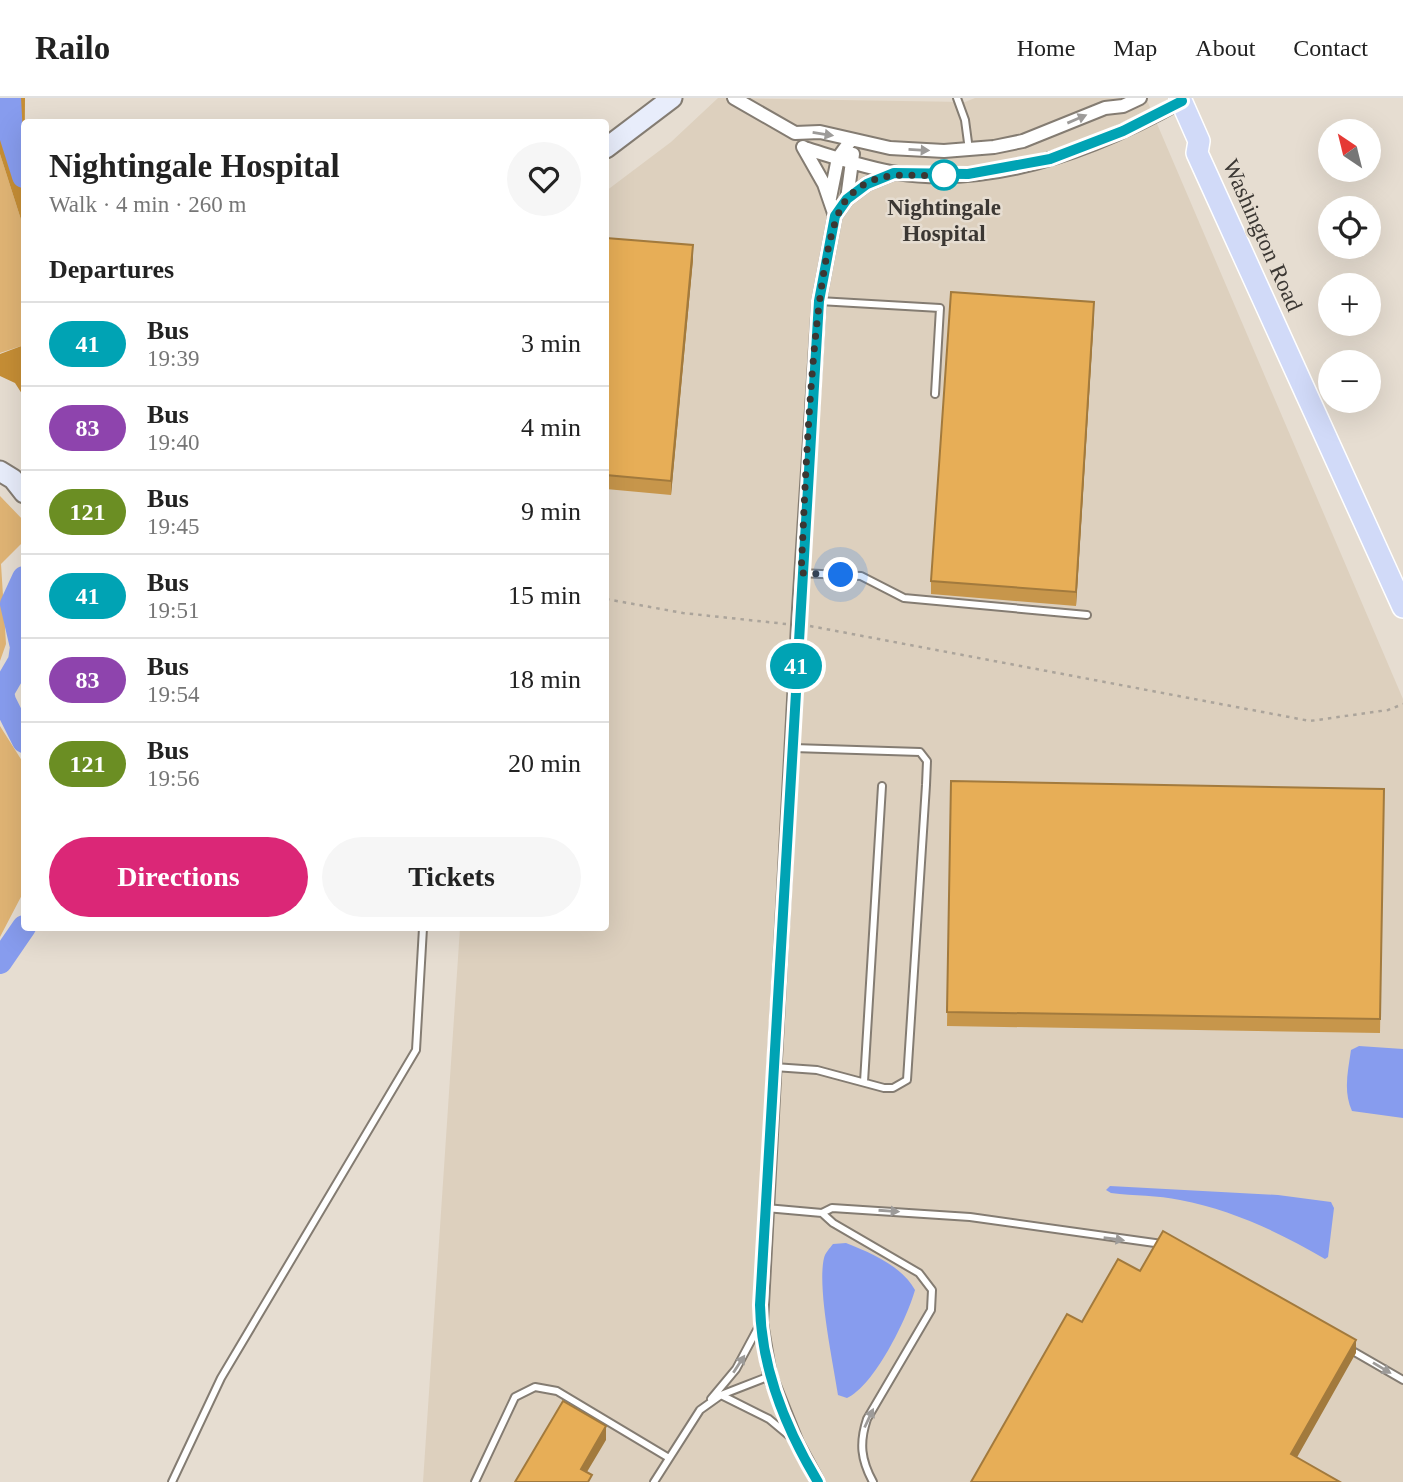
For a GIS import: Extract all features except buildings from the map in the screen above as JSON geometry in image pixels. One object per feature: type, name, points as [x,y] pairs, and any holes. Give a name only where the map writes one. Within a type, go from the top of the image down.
[{"type":"main road","name":"Washington Road","points":[[1174,101],[1185,146],[1197,153],[1403,607]]},
{"type":"street","points":[[609,146],[671,98]]},
{"type":"street","points":[[734,98],[795,133],[830,198],[835,216]]},
{"type":"street","points":[[795,133],[820,132],[915,151],[969,150],[1023,141],[1109,103],[1123,106],[1140,98]]},
{"type":"street","points":[[804,148],[894,173],[956,175],[1020,167],[1074,151],[1174,101]]},
{"type":"street","points":[[830,198],[838,158],[851,140]]},
{"type":"street","points":[[847,199],[853,162],[851,140]]},
{"type":"street","points":[[818,1482],[797,1443],[769,1376],[761,1322],[765,1207],[801,573],[819,301],[835,216],[847,199],[867,184],[894,173]]},
{"type":"street","points":[[0,471],[13,479],[21,489]]},
{"type":"lane","points":[[957,98],[965,120],[969,150]]},
{"type":"lane","points":[[819,301],[940,308],[934,394]]},
{"type":"lane","points":[[801,573],[861,576],[904,598],[1087,615]]},
{"type":"lane","points":[[774,1067],[817,1070],[893,1088],[907,1080],[927,761],[920,752],[793,748]]},
{"type":"lane","points":[[864,1082],[882,786]]},
{"type":"lane","points":[[172,1482],[221,1378],[416,1050],[423,931]]},
{"type":"lane","points":[[765,1207],[822,1213],[832,1208],[939,1214],[1167,1245]]},
{"type":"lane","points":[[822,1213],[833,1223],[919,1273],[932,1290],[931,1310],[867,1419],[862,1435],[863,1463],[873,1482]]},
{"type":"lane","points":[[654,1482],[710,1400],[736,1369],[761,1322]]},
{"type":"lane","points":[[1348,1348],[1403,1380]]},
{"type":"lane","points":[[710,1400],[769,1376]]},
{"type":"lane","points":[[475,1482],[515,1397],[535,1387],[556,1391],[669,1458]]},
{"type":"lane","points":[[721,1395],[769,1419],[797,1443]]},
{"type":"path","points":[[609,600],[683,613],[783,623]]},
{"type":"path","points":[[812,626],[1310,721],[1388,710],[1403,704]]},
{"type":"shaded area","points":[[0,98],[25,98],[25,119],[21,119],[21,220],[0,154]]},
{"type":"shaded area","points":[[718,98],[965,102],[975,98],[1146,98],[1403,699],[1403,1482],[423,1482],[460,931],[609,931],[609,189],[671,142]]},
{"type":"shaded area","points":[[0,154],[21,220],[21,346],[0,353]]},
{"type":"shaded area","points":[[21,346],[21,392],[15,383],[0,376],[0,354]]},
{"type":"shaded area","points":[[0,496],[21,518],[21,544],[1,564],[6,644],[0,661]]},
{"type":"shaded area","points":[[0,726],[21,759],[21,897],[0,937]]},
{"type":"water","points":[[1359,1046],[1403,1049],[1403,1118],[1352,1111],[1347,1088],[1348,1073],[1351,1050]]},
{"type":"water","points":[[1110,1186],[1278,1195],[1331,1202],[1334,1208],[1328,1257],[1325,1259],[1273,1231],[1237,1216],[1172,1198],[1111,1193],[1106,1190]]},
{"type":"water","points":[[846,1243],[894,1267],[915,1290],[897,1334],[878,1366],[868,1380],[847,1398],[838,1395],[824,1306],[822,1271],[825,1256],[833,1244]]},
{"type":"waterway","points":[[9,98],[11,135],[21,167]]},
{"type":"waterway","points":[[21,584],[12,604],[21,643]]},
{"type":"waterway","points":[[21,654],[20,661],[2,692],[21,735]]},
{"type":"waterway","points":[[0,962],[21,931]]},
{"type":"bus line","name":"41","points":[[818,1482],[797,1443],[769,1376],[760,1305],[819,301],[835,216],[847,199],[881,177],[894,173],[968,174],[1020,167],[1074,151],[1123,131],[1182,101]]},
{"type":"place","name":"Nightingale Hospital","points":[[944,175]]},
{"type":"route","points":[[841,575],[801,573],[819,301],[835,216],[847,199],[881,177],[894,173],[944,175]]}]
